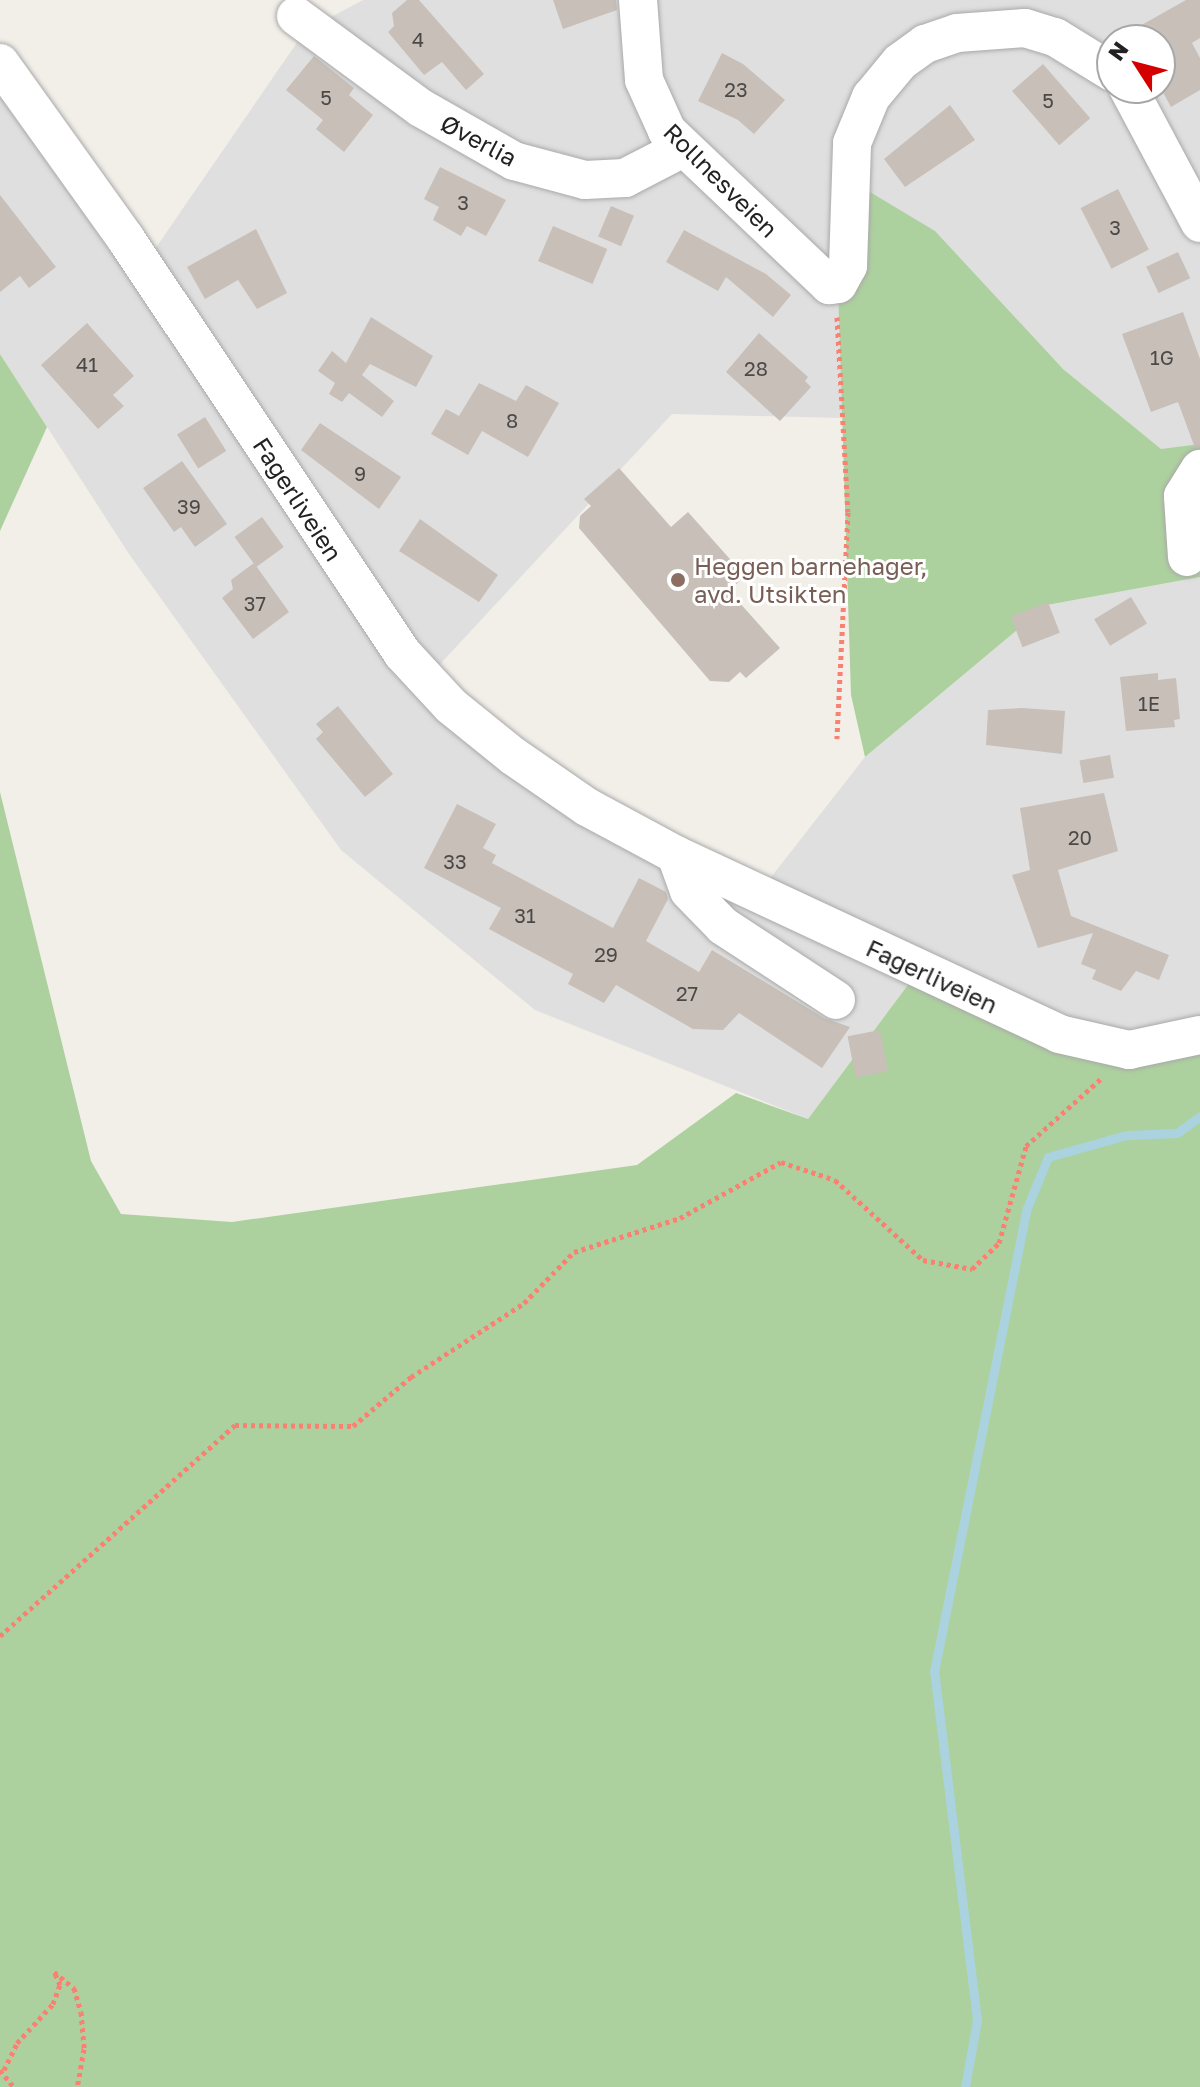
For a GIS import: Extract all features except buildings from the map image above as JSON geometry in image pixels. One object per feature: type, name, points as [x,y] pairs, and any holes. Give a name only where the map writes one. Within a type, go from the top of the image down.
[{"type":"street","name":"Rollnesveien","points":[[638,0],[644,80],[653,108],[683,148],[822,281],[838,284]]},
{"type":"street","name":"Øverlia","points":[[296,16],[421,108],[514,161],[585,180],[625,178],[683,148]]},
{"type":"street","points":[[838,284],[848,266],[852,143],[871,97],[900,62],[957,33],[1025,28],[1055,37],[1096,62]]},
{"type":"street","name":"Fagerliveien","points":[[0,63],[126,239],[402,653],[451,706],[513,756],[587,807],[676,855],[1059,1034],[1129,1050],[1200,1035]]},
{"type":"street","points":[[1137,104],[1200,223]]},
{"type":"street","points":[[1187,557],[1183,496],[1200,469]]},
{"type":"street","points":[[676,855],[689,891],[723,926],[836,1000]]},
{"type":"path","points":[[837,739],[848,512],[838,284]]},
{"type":"path","points":[[0,1636],[235,1425],[353,1426],[411,1377],[524,1303],[574,1252],[680,1218],[781,1162],[835,1180],[923,1260],[972,1269],[999,1243],[1026,1146],[1070,1112],[1129,1050]]},
{"type":"path","points":[[14,2087],[2,2070],[17,2043],[53,2004],[60,1985],[54,1972],[74,1988],[81,2012],[84,2049],[77,2087]]},
{"type":"shaded area","points":[[363,0],[1200,0],[1200,444],[1161,450],[1063,369],[838,287],[843,418],[672,414],[417,689],[754,899],[865,757],[1047,605],[1200,577],[1200,1025],[1135,1056],[919,970],[808,1119],[535,1010],[341,850],[129,554],[0,354],[0,70],[135,278],[305,31]]},
{"type":"green space","points":[[855,183],[935,231],[1063,369],[1161,449],[1200,444],[1200,577],[1047,605],[865,757],[851,695],[838,287]]},
{"type":"green space","points":[[0,354],[47,427],[0,531]]},
{"type":"green space","points":[[0,792],[91,1161],[121,1214],[232,1222],[637,1165],[736,1093],[808,1119],[919,970],[1135,1056],[1200,1025],[1200,2087],[0,2087]]},
{"type":"waterway","points":[[965,2087],[977,2020],[934,1672],[1027,1208],[1048,1157],[1127,1135],[1177,1133],[1200,1116]]},
{"type":"place","name":"Heggen barnehager, avd. Utsikten","points":[[678,580]]}]
